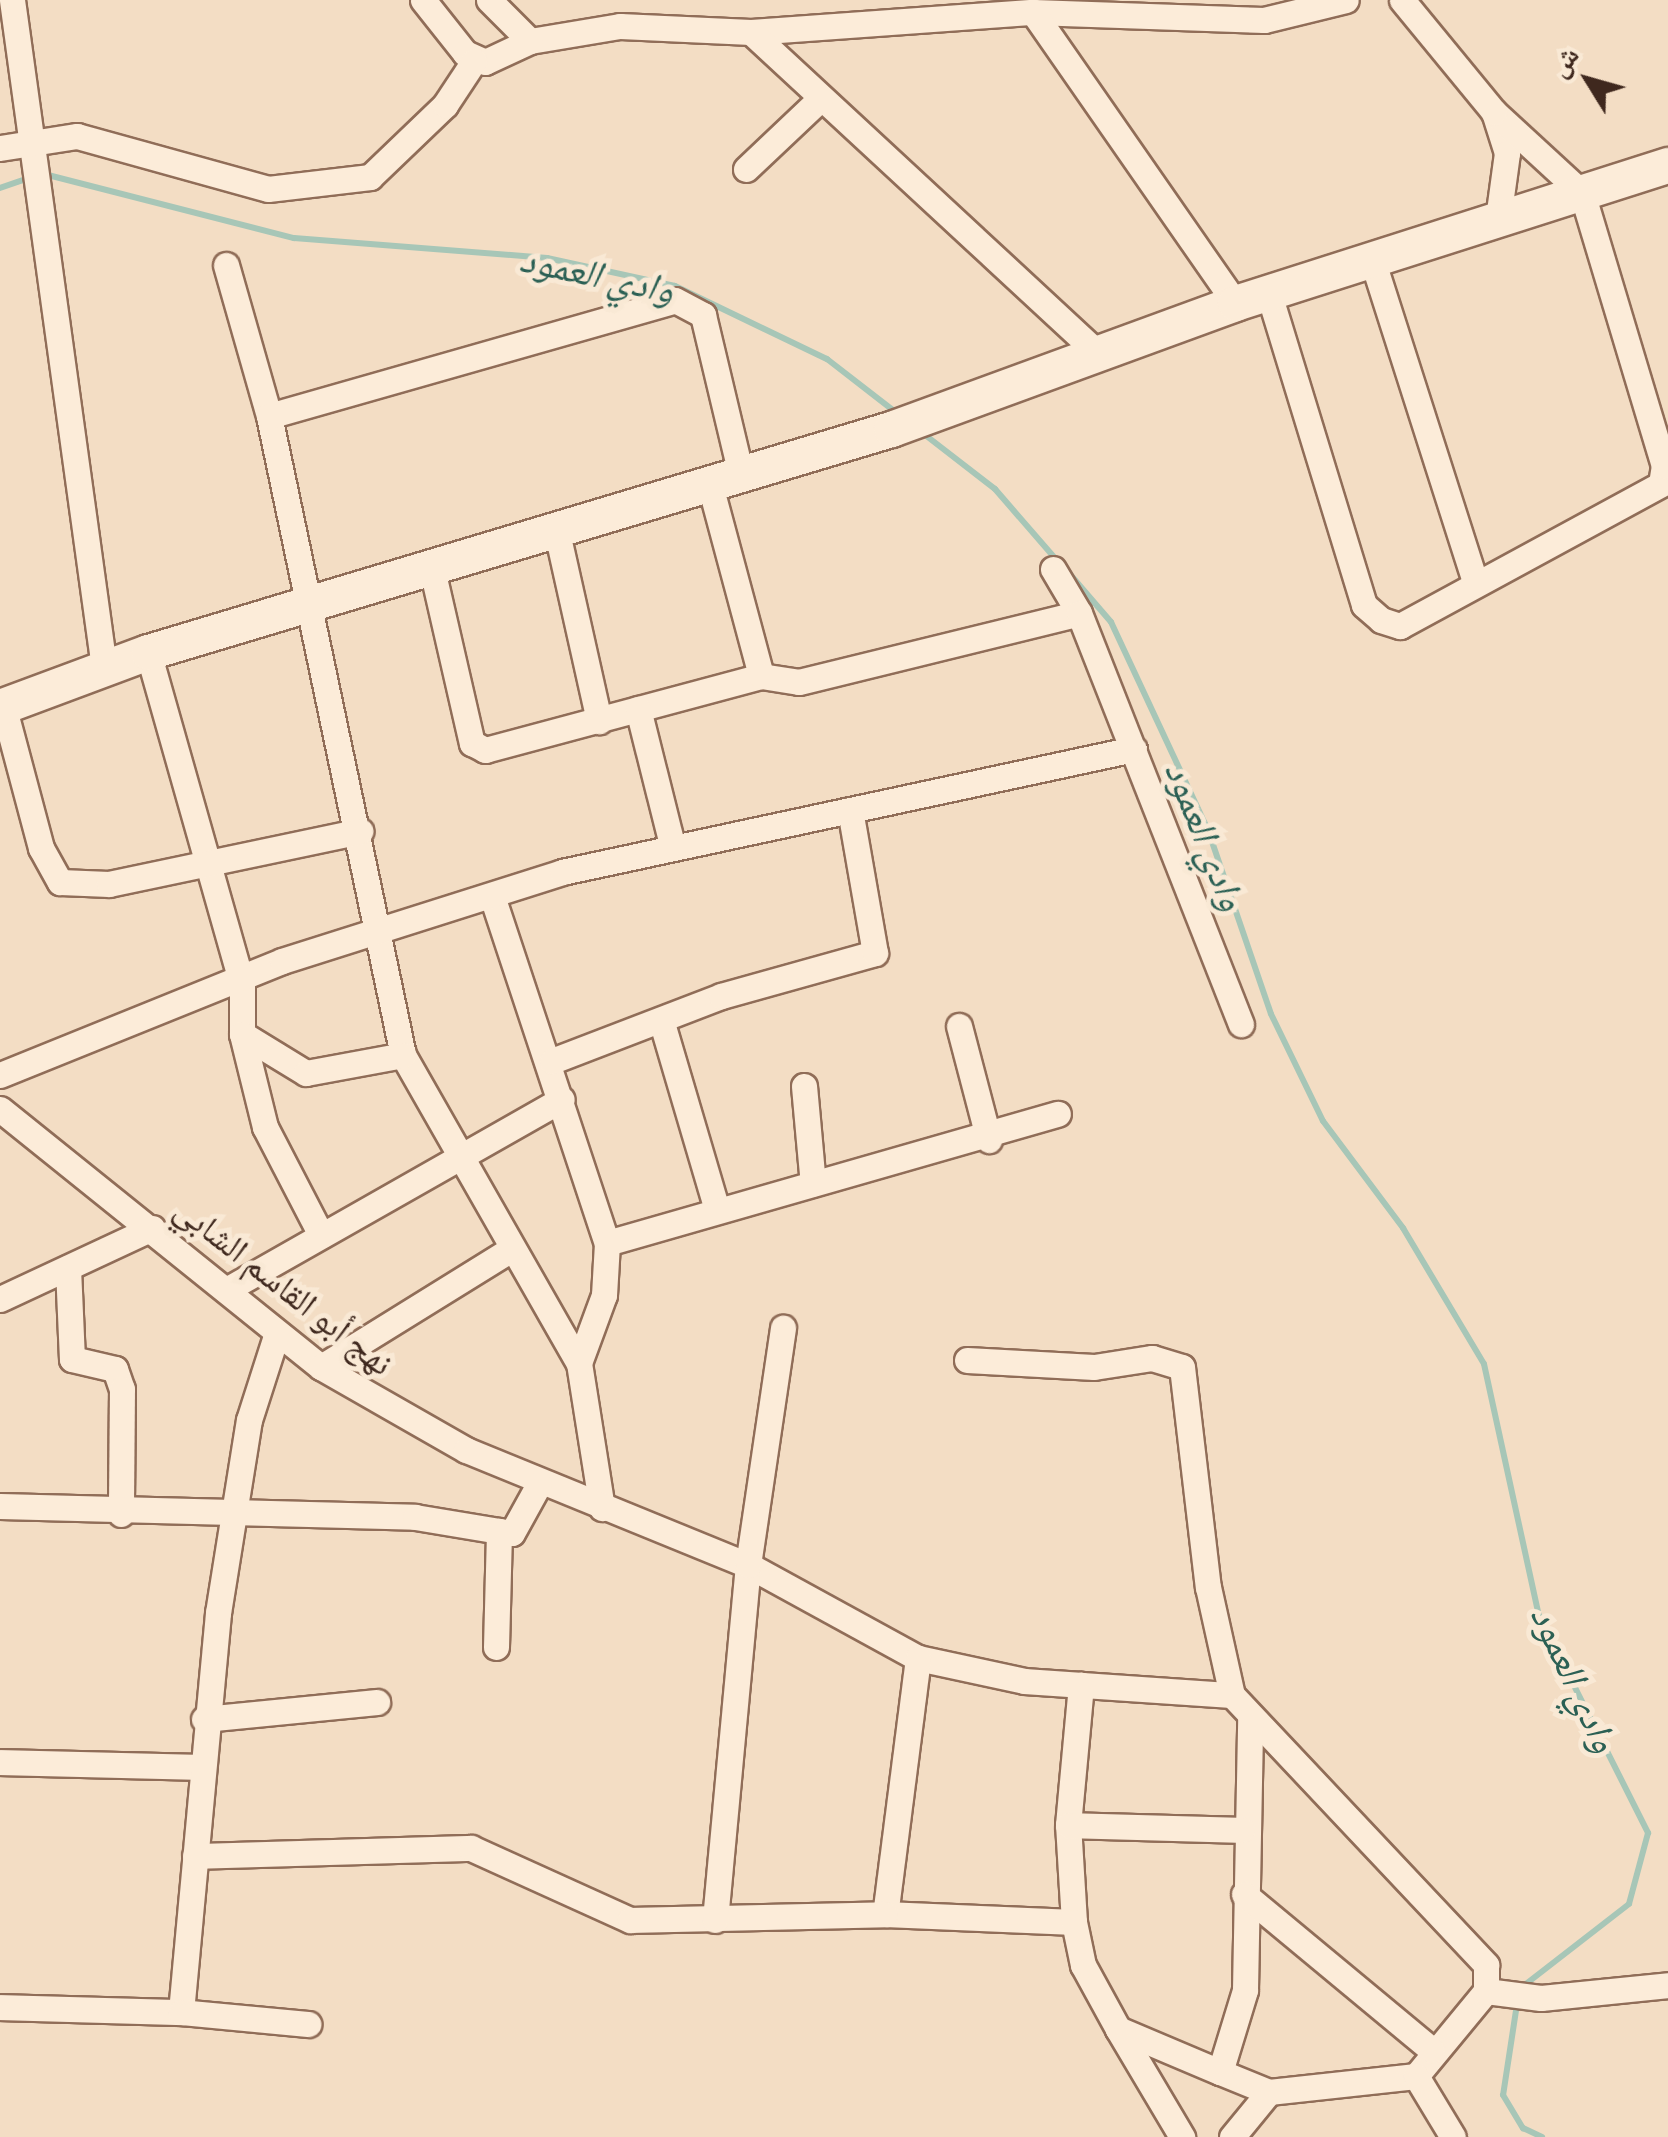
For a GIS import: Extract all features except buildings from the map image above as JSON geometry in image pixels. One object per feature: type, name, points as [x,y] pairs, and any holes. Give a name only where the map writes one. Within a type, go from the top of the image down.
[{"type":"street","points":[[12,0],[17,145],[34,189],[104,667]]},
{"type":"street","points":[[422,0],[474,61]]},
{"type":"street","points":[[489,0],[530,41]]},
{"type":"street","points":[[17,145],[77,136],[268,189],[370,177],[445,105],[474,61],[530,41],[620,26],[751,32],[798,12],[970,8],[1264,20],[1346,0]]},
{"type":"street","points":[[1269,294],[1364,605],[1400,626],[1475,581],[1661,484],[1664,466],[1582,192],[1494,112],[1402,0]]},
{"type":"street","points":[[1032,12],[1235,303]]},
{"type":"street","points":[[751,32],[1101,356]]},
{"type":"street","points":[[746,169],[820,99]]},
{"type":"street","points":[[1494,112],[1507,153],[1498,219]]},
{"type":"street","points":[[360,831],[96,886],[60,882],[41,848],[1,706],[148,652],[891,429],[1101,356],[1235,303],[1668,165]]},
{"type":"street","points":[[1373,262],[1475,581]]},
{"type":"street","points":[[226,266],[269,416],[304,604],[360,831],[403,1055],[508,1251],[580,1363],[602,1508]]},
{"type":"street","points":[[269,416],[688,301],[703,315],[726,480],[761,676]]},
{"type":"street","points":[[556,528],[599,721]]},
{"type":"street","points":[[432,569],[472,744],[485,750],[761,676],[799,682],[1079,613]]},
{"type":"street","points":[[1053,569],[1079,613],[1241,1024]]},
{"type":"street","points":[[148,652],[242,984],[242,1034],[265,1127],[321,1235]]},
{"type":"street","points":[[638,709],[672,848]]},
{"type":"street","points":[[0,1075],[242,984],[282,960],[378,935],[492,896],[672,848],[1134,748]]},
{"type":"street","points":[[552,1061],[875,953],[850,810]]},
{"type":"street","points":[[492,896],[552,1061],[607,1242],[604,1295],[580,1363]]},
{"type":"street","points":[[662,1023],[717,1210]]},
{"type":"street","points":[[959,1026],[989,1140]]},
{"type":"street","points":[[242,1034],[306,1072],[403,1055]]},
{"type":"street","points":[[804,1086],[813,1184]]},
{"type":"street","points":[[226,1290],[562,1099]]},
{"type":"street","name":"نهج أبو القاسم الشابي","points":[[0,1109],[321,1367],[538,1484],[748,1565],[918,1658],[1081,1686],[1232,1695]]},
{"type":"street","points":[[607,1242],[989,1140],[1058,1114]]},
{"type":"street","points":[[0,1299],[152,1228]]},
{"type":"street","points":[[321,1367],[508,1251]]},
{"type":"street","points":[[68,1268],[72,1358],[115,1370],[122,1389],[121,1514]]},
{"type":"street","points":[[716,1920],[748,1565],[782,1328]]},
{"type":"street","points":[[182,2012],[204,1719],[232,1518],[276,1333]]},
{"type":"street","points":[[967,1360],[1094,1366],[1152,1358],[1182,1367],[1208,1587],[1232,1695],[1478,1952],[1498,1993]]},
{"type":"street","points":[[0,1506],[232,1518],[415,1517],[499,1531],[516,1530],[538,1484]]},
{"type":"street","points":[[496,1647],[499,1531]]},
{"type":"street","points":[[886,1914],[918,1658]]},
{"type":"street","points":[[1081,1686],[1068,1825],[1074,1922],[1084,1965],[1182,2137]]},
{"type":"street","points":[[204,1719],[377,1702]]},
{"type":"street","points":[[1220,2072],[1245,1990],[1242,1830],[1250,1718]]},
{"type":"street","points":[[0,1762],[201,1767]]},
{"type":"street","points":[[1068,1825],[1242,1830]]},
{"type":"street","points":[[195,1856],[472,1848],[614,1916],[716,1920],[886,1914],[1074,1922]]},
{"type":"street","points":[[1244,1894],[1432,2050]]},
{"type":"street","points":[[1416,2076],[1432,2050],[1498,1993],[1541,1998],[1668,1986]]},
{"type":"street","points":[[0,2007],[182,2012],[308,2024]]},
{"type":"street","points":[[1118,2029],[1269,2092],[1416,2076]]},
{"type":"street","points":[[1416,2076],[1453,2137]]},
{"type":"street","points":[[1232,2137],[1269,2092]]},
{"type":"waterway","name":"وادي العمود","points":[[44,174],[294,238],[547,258],[675,286],[827,359],[898,414]]},
{"type":"waterway","name":"وادي العمود","points":[[0,188],[32,177]]},
{"type":"waterway","name":"وادي العمود","points":[[920,431],[995,489],[1059,563]]},
{"type":"waterway","name":"وادي العمود","points":[[1068,572],[1111,622],[1208,830],[1271,1014],[1323,1121],[1403,1228],[1484,1364],[1539,1616],[1648,1833],[1629,1904],[1522,1987]]},
{"type":"waterway","name":"وادي العمود","points":[[1517,2004],[1503,2095],[1523,2128],[1542,2137]]}]
